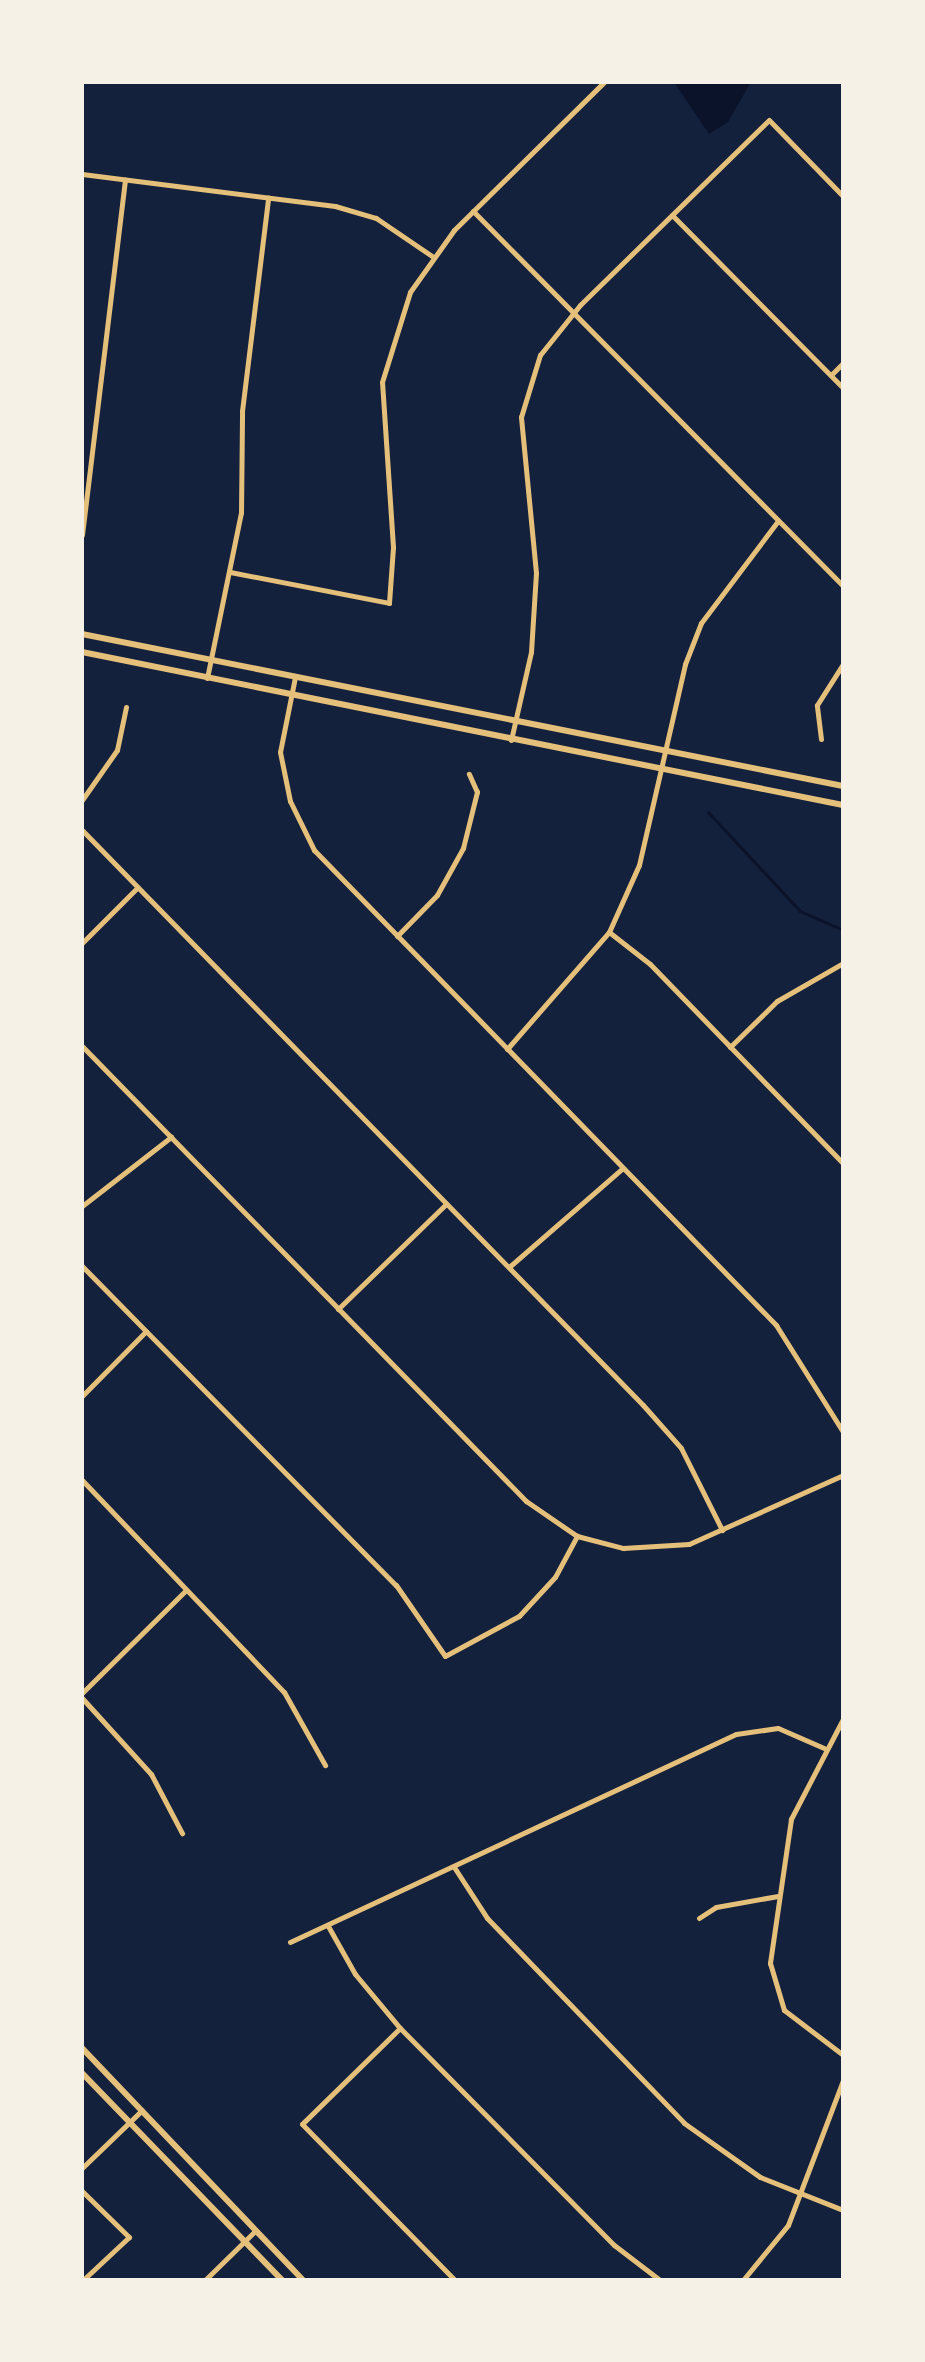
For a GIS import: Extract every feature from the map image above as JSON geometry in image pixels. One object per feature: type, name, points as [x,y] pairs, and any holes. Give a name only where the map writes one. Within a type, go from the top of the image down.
[{"type":"street","points":[[230,572],[389,603],[382,382],[399,321],[432,256],[473,211],[604,82]]},
{"type":"street","points":[[511,741],[536,573],[521,417],[540,355],[574,312],[769,120],[843,196]]},
{"type":"street","points":[[82,174],[268,198],[376,218],[432,256]]},
{"type":"street","points":[[82,535],[125,180]]},
{"type":"street","points":[[207,678],[230,572],[268,198]]},
{"type":"street","points":[[473,211],[843,586]]},
{"type":"street","points":[[672,215],[843,388]]},
{"type":"street","points":[[831,375],[843,363]]},
{"type":"street","points":[[507,1049],[609,932],[639,865],[665,751],[701,623],[778,521]]},
{"type":"street","points":[[82,634],[843,786]]},
{"type":"street","points":[[82,652],[511,741],[843,805]]},
{"type":"street","points":[[821,739],[817,705],[843,664]]},
{"type":"street","points":[[295,677],[288,695],[280,752],[302,828],[397,936],[776,1325],[843,1432]]},
{"type":"street","points":[[82,800],[117,750],[126,707]]},
{"type":"street","points":[[397,936],[437,895],[463,848],[477,792],[469,774]]},
{"type":"street","points":[[82,830],[509,1267],[681,1448],[722,1530]]},
{"type":"street","points":[[82,943],[137,888]]},
{"type":"street","points":[[609,932],[730,1047],[843,1163]]},
{"type":"street","points":[[730,1047],[777,1001],[843,963]]},
{"type":"street","points":[[82,1046],[526,1501],[577,1536],[653,1549],[722,1530],[843,1475]]},
{"type":"street","points":[[82,1206],[171,1137]]},
{"type":"street","points":[[509,1267],[623,1168]]},
{"type":"street","points":[[338,1309],[446,1204]]},
{"type":"street","points":[[82,1266],[396,1585],[445,1656],[493,1636],[530,1606],[577,1536]]},
{"type":"street","points":[[82,1396],[146,1331]]},
{"type":"street","points":[[82,1480],[284,1692],[325,1765]]},
{"type":"street","points":[[182,1833],[151,1774],[82,1696],[186,1590]]},
{"type":"street","points":[[843,1719],[824,1748],[791,1819],[778,1896],[774,1990],[799,2027],[843,2055]]},
{"type":"street","points":[[290,1942],[736,1734],[778,1728],[824,1748]]},
{"type":"street","points":[[454,1867],[487,1918],[684,2123],[760,2177],[843,2210]]},
{"type":"street","points":[[699,1918],[716,1907],[778,1896]]},
{"type":"street","points":[[328,1926],[355,1974],[400,2028],[614,2245],[660,2280]]},
{"type":"street","points":[[400,2028],[302,2124],[455,2280]]},
{"type":"street","points":[[82,2048],[303,2280]]},
{"type":"street","points":[[82,2073],[282,2280]]},
{"type":"street","points":[[743,2280],[788,2225],[843,2080]]},
{"type":"street","points":[[82,2168],[142,2110]]},
{"type":"street","points":[[82,2191],[129,2237],[83,2280]]},
{"type":"street","points":[[205,2280],[257,2229]]},
{"type":"water","points":[[674,82],[751,82],[728,122],[709,134]]},
{"type":"waterway","points":[[708,812],[800,911],[843,930]]}]
